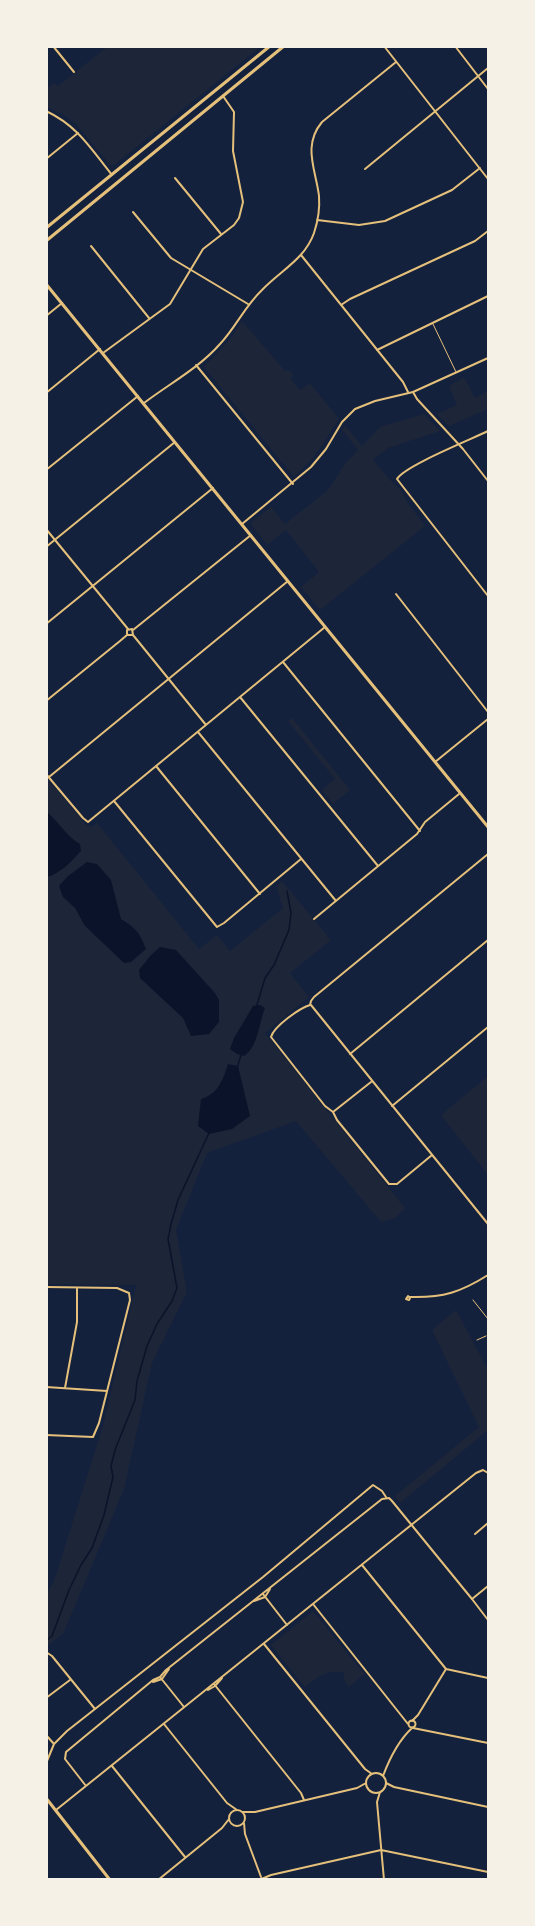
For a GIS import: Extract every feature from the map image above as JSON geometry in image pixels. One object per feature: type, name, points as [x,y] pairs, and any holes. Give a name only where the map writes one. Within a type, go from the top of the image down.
[{"type":"main road","points":[[46,228],[270,46]]},
{"type":"main road","points":[[46,241],[284,46]]},
{"type":"main road","points":[[217,89],[223,96]]},
{"type":"main road","points":[[112,175],[118,182]]},
{"type":"main road","points":[[46,284],[489,827]]},
{"type":"main road","points":[[46,1798],[110,1880]]},
{"type":"street","points":[[53,46],[74,72]]},
{"type":"street","points":[[384,46],[489,179]]},
{"type":"street","points":[[455,46],[489,89]]},
{"type":"street","points":[[144,403],[220,345],[248,304],[268,283],[301,255],[311,240],[317,220],[319,197],[310,150],[314,133],[322,122],[396,62]]},
{"type":"street","points":[[365,169],[489,68]]},
{"type":"street","points":[[46,393],[172,301],[206,245],[234,225],[239,218],[243,202],[233,151],[234,112],[223,96]]},
{"type":"street","points":[[46,111],[68,122],[112,175]]},
{"type":"street","points":[[46,159],[78,133]]},
{"type":"street","points":[[317,220],[359,225],[385,221],[457,187],[480,168]]},
{"type":"street","points":[[175,178],[221,234]]},
{"type":"street","points":[[133,212],[168,255],[248,304]]},
{"type":"street","points":[[341,305],[475,241],[489,231]]},
{"type":"street","points":[[91,246],[149,318]]},
{"type":"street","points":[[301,255],[404,384],[408,394]]},
{"type":"street","points":[[377,350],[489,296]]},
{"type":"street","points":[[46,316],[62,303]]},
{"type":"street","points":[[242,524],[293,483],[316,461],[341,423],[352,411],[369,402],[414,392],[489,358]]},
{"type":"street","points":[[196,365],[293,483]]},
{"type":"street","points":[[414,392],[417,399],[489,481]]},
{"type":"street","points":[[46,470],[138,396]]},
{"type":"street","points":[[489,431],[411,467],[398,476],[401,486],[489,596]]},
{"type":"street","points":[[46,547],[175,442]]},
{"type":"street","points":[[46,624],[213,488]]},
{"type":"street","points":[[46,530],[128,629],[134,630]]},
{"type":"street","points":[[133,635],[134,630],[250,535]]},
{"type":"street","points":[[288,581],[48,775],[82,818],[88,822],[325,627]]},
{"type":"street","points":[[396,594],[489,712]]},
{"type":"street","points":[[128,629],[126,631],[128,635]]},
{"type":"street","points":[[46,701],[128,635],[133,635]]},
{"type":"street","points":[[133,635],[206,725]]},
{"type":"street","points":[[283,662],[420,831]]},
{"type":"street","points":[[240,697],[378,866]]},
{"type":"street","points":[[435,762],[489,719]]},
{"type":"street","points":[[198,732],[336,901]]},
{"type":"street","points":[[156,766],[260,894]]},
{"type":"street","points":[[314,919],[420,831],[425,822],[460,793]]},
{"type":"street","points":[[114,801],[214,925],[219,927],[301,859]]},
{"type":"street","points":[[432,1155],[400,1182],[394,1185],[389,1184],[271,1037],[274,1030],[310,1005],[312,999],[319,993],[489,854]]},
{"type":"street","points":[[350,1054],[489,940]]},
{"type":"street","points":[[310,1005],[489,1224]]},
{"type":"street","points":[[392,1106],[489,1027]]},
{"type":"street","points":[[333,1112],[372,1081]]},
{"type":"street","points":[[410,1298],[430,1298],[453,1294],[489,1275]]},
{"type":"street","points":[[46,1287],[117,1288],[129,1293],[130,1300],[97,1430],[93,1437],[46,1436]]},
{"type":"street","points":[[65,1388],[77,1322],[77,1288]]},
{"type":"street","points":[[46,1387],[107,1391]]},
{"type":"street","points":[[56,1810],[480,1471],[489,1473]]},
{"type":"street","points":[[46,1761],[54,1744],[95,1709],[373,1485],[382,1491],[386,1498],[393,1501],[489,1620]]},
{"type":"street","points":[[86,1786],[65,1759],[66,1752],[254,1601],[264,1596],[272,1586],[378,1501],[386,1498]]},
{"type":"street","points":[[475,1534],[489,1523]]},
{"type":"street","points":[[362,1565],[446,1669],[489,1678]]},
{"type":"street","points":[[472,1599],[489,1586]]},
{"type":"street","points":[[264,1596],[288,1625]]},
{"type":"street","points":[[314,1604],[404,1718],[421,1728],[489,1743]]},
{"type":"street","points":[[264,1644],[365,1769],[372,1774],[383,1776]]},
{"type":"street","points":[[46,1652],[52,1656],[95,1709]]},
{"type":"street","points":[[379,1774],[446,1669]]},
{"type":"street","points":[[161,1678],[185,1707]]},
{"type":"street","points":[[46,1698],[71,1679]]},
{"type":"street","points":[[215,1685],[301,1793],[304,1800]]},
{"type":"street","points":[[164,1724],[227,1803],[242,1812],[255,1812],[357,1788],[366,1783]]},
{"type":"street","points":[[46,1735],[54,1744]]},
{"type":"street","points":[[112,1766],[185,1857]]},
{"type":"street","points":[[386,1766],[383,1776],[386,1783],[394,1787],[489,1807]]},
{"type":"street","points":[[365,1769],[368,1777]]},
{"type":"street","points":[[372,1774],[366,1783],[377,1802],[384,1880]]},
{"type":"street","points":[[377,1802],[386,1783]]},
{"type":"street","points":[[384,1788],[394,1787]]},
{"type":"street","points":[[357,1788],[368,1789]]},
{"type":"street","points":[[373,1793],[380,1792]]},
{"type":"street","points":[[227,1803],[234,1825],[244,1834]]},
{"type":"street","points":[[158,1880],[222,1828],[237,1810]]},
{"type":"street","points":[[242,1812],[245,1821],[244,1834],[261,1879],[381,1850],[489,1872]]},
{"type":"street","points":[[222,1828],[245,1821],[255,1812]]},
{"type":"lane","points":[[432,323],[456,373]]},
{"type":"lane","points":[[473,1300],[489,1319]]},
{"type":"lane","points":[[477,1340],[488,1335]]},
{"type":"shaded area","points":[[107,47],[260,47],[114,165],[110,165],[76,124],[47,107],[46,89],[54,83],[58,86]]},
{"type":"shaded area","points":[[242,321],[285,371],[289,370],[293,374],[291,379],[300,390],[310,383],[339,419],[315,456],[294,477],[204,367],[231,338]]},
{"type":"shaded area","points":[[464,377],[475,398],[488,391],[488,409],[449,426],[437,414],[457,405],[449,386]]},
{"type":"shaded area","points":[[424,414],[440,431],[388,448],[373,460],[401,490],[425,526],[320,610],[301,587],[319,572],[286,530],[267,545],[250,523],[271,507],[285,524],[328,490],[345,464],[358,450],[342,430],[345,425],[362,446],[380,427]]},
{"type":"shaded area","points":[[292,718],[350,790],[333,804],[322,790],[335,779],[288,721]]},
{"type":"shaded area","points":[[46,777],[86,825],[92,827],[97,823],[199,949],[217,935],[230,951],[283,908],[276,886],[282,881],[331,940],[290,973],[309,997],[265,1033],[405,1208],[395,1218],[381,1222],[296,1121],[207,1153],[176,1230],[187,1292],[152,1363],[124,1489],[63,1634],[47,1646],[47,1594],[54,1581],[103,1426],[136,1285],[47,1284]]},
{"type":"shaded area","points":[[47,812],[80,844],[81,851],[61,870],[47,877]]},
{"type":"shaded area","points":[[87,862],[97,864],[111,880],[121,919],[137,931],[144,943],[146,949],[131,962],[124,963],[85,926],[75,908],[63,897],[59,886]]},
{"type":"shaded area","points":[[160,947],[176,950],[219,1000],[219,1022],[209,1034],[191,1036],[183,1018],[140,978],[139,970]]},
{"type":"shaded area","points":[[260,1005],[265,1008],[255,1041],[244,1056],[237,1054],[230,1049],[234,1038],[253,1006]]},
{"type":"shaded area","points":[[228,1064],[238,1066],[250,1116],[232,1129],[209,1134],[198,1126],[201,1099],[216,1090]]},
{"type":"shaded area","points":[[488,1076],[488,1175],[441,1115]]},
{"type":"shaded area","points":[[456,1310],[488,1370],[488,1430],[400,1503],[395,1496],[479,1427],[432,1330]]},
{"type":"shaded area","points":[[313,1611],[364,1674],[349,1687],[344,1680],[344,1673],[333,1672],[313,1680],[305,1687],[271,1645]]},
{"type":"waterway","points":[[256,1008],[265,978],[274,965],[289,930],[291,913],[287,891]]},
{"type":"waterway","points":[[237,1068],[241,1055]]},
{"type":"waterway","points":[[46,1641],[52,1636],[69,1590],[92,1548],[104,1515],[113,1477],[111,1466],[115,1450],[135,1400],[137,1381],[147,1346],[177,1288],[168,1239],[171,1224],[178,1200],[209,1133]]}]
